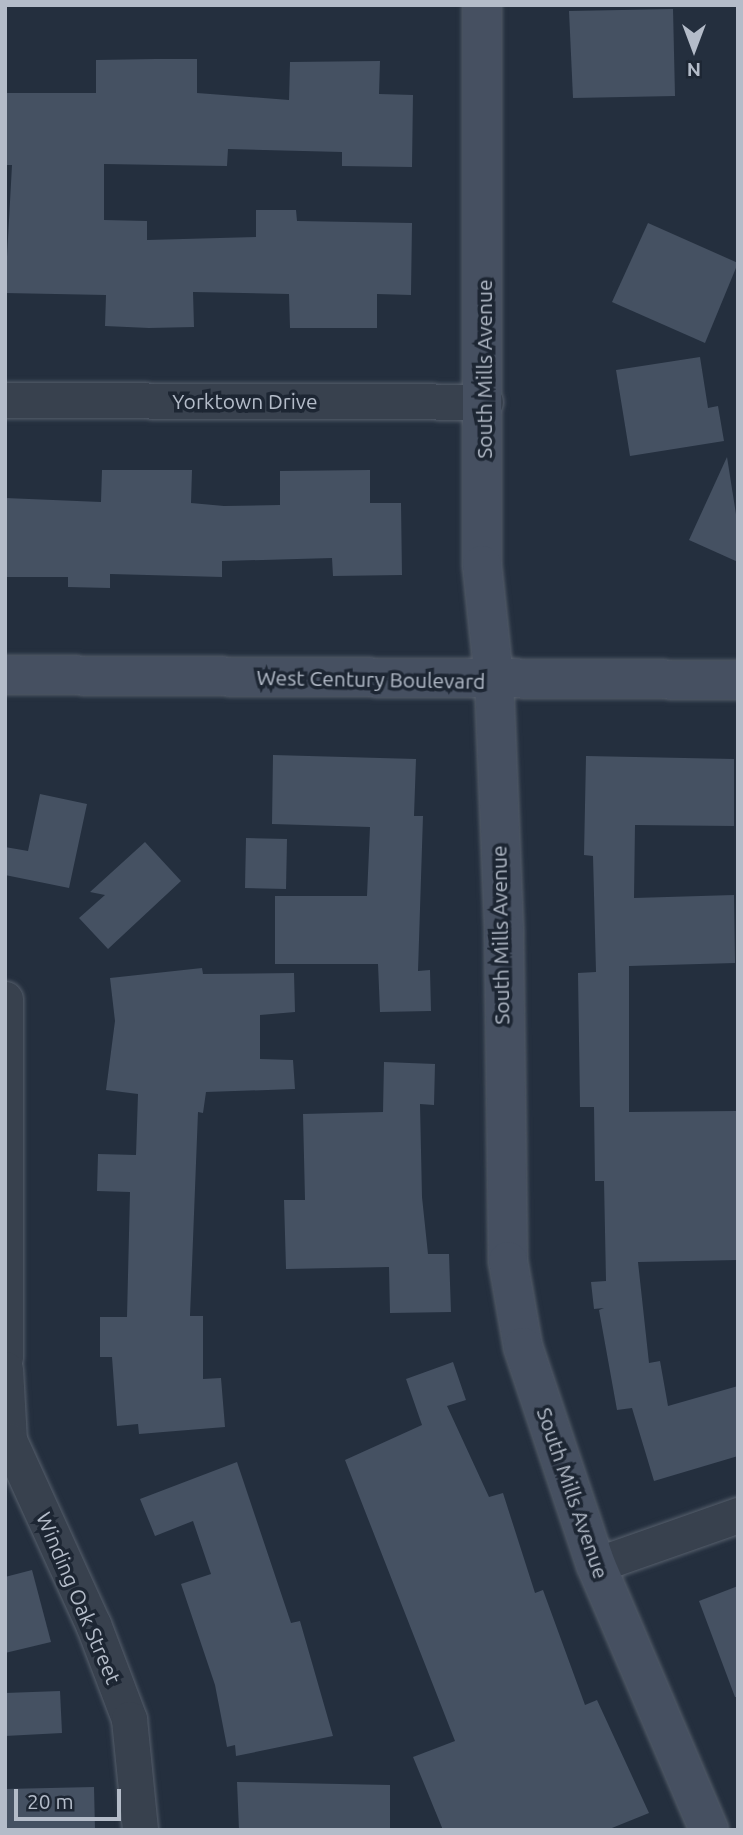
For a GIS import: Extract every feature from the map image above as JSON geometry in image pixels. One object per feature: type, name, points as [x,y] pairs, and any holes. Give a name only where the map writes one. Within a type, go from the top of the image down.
[{"type":"street","name":"South Mills Avenue","points":[[482,5],[485,402],[482,565],[494,680],[508,1261],[523,1347],[596,1565],[709,1830]]},
{"type":"street","name":"Yorktown Drive","points":[[5,400],[485,402]]},
{"type":"street","name":"West Century Boulevard","points":[[5,675],[738,680]]},
{"type":"street","points":[[5,999],[5,1357]]},
{"type":"street","name":"Winding Oak Street","points":[[5,1369],[7,1441],[93,1624],[129,1719],[140,1830]]},
{"type":"street","points":[[596,1565],[738,1515]]},
{"type":"building","points":[[673,9],[675,96],[573,98],[569,11]]},
{"type":"building","points":[[197,59],[197,93],[289,100],[290,62],[380,61],[379,94],[413,95],[412,167],[342,166],[342,152],[228,149],[227,166],[104,164],[104,220],[147,221],[147,240],[256,237],[256,210],[296,210],[297,221],[412,223],[411,295],[377,294],[377,328],[290,328],[289,294],[193,292],[194,327],[149,328],[105,326],[106,295],[5,293],[12,165],[5,165],[5,93],[96,93],[96,60]]},
{"type":"building","points":[[648,223],[738,263],[705,343],[612,302]]},
{"type":"building","points":[[700,357],[708,408],[718,406],[724,441],[630,456],[616,370]]},
{"type":"building","points":[[727,457],[738,527],[738,562],[689,540]]},
{"type":"building","points":[[102,470],[192,470],[191,503],[224,506],[280,505],[280,471],[370,470],[370,503],[401,503],[402,575],[333,576],[332,558],[222,561],[222,577],[110,574],[110,588],[68,587],[68,577],[5,577],[5,498],[101,502]]},
{"type":"building","points":[[273,755],[416,759],[414,816],[423,816],[418,971],[430,970],[431,1011],[380,1012],[378,964],[275,964],[275,896],[367,896],[370,827],[272,824]]},
{"type":"building","points":[[586,756],[734,759],[734,826],[635,825],[634,898],[734,895],[735,963],[629,966],[629,1112],[736,1111],[738,1260],[638,1262],[649,1363],[660,1361],[668,1406],[738,1386],[738,1456],[654,1481],[632,1408],[617,1410],[599,1310],[604,1308],[594,1309],[591,1282],[606,1281],[604,1181],[595,1181],[594,1107],[580,1107],[578,973],[596,972],[593,856],[584,855]]},
{"type":"building","points":[[40,794],[87,804],[69,888],[5,875],[5,847],[28,851]]},
{"type":"building","points":[[246,838],[287,839],[286,889],[245,888]]},
{"type":"building","points":[[145,842],[181,881],[108,949],[79,918],[105,895],[90,892]]},
{"type":"building","points":[[202,968],[203,974],[294,973],[295,1012],[260,1015],[260,1059],[293,1060],[295,1089],[206,1092],[203,1113],[198,1112],[190,1316],[203,1316],[203,1379],[221,1378],[225,1427],[139,1434],[138,1424],[117,1426],[112,1357],[100,1357],[100,1317],[127,1317],[130,1192],[97,1191],[98,1154],[136,1155],[138,1094],[106,1090],[115,1021],[110,978]]},
{"type":"building","points":[[384,1062],[435,1064],[434,1105],[420,1104],[422,1197],[428,1254],[449,1254],[451,1312],[390,1313],[389,1267],[286,1269],[284,1200],[305,1200],[303,1114],[383,1112]]},
{"type":"building","points":[[453,1362],[466,1400],[447,1406],[489,1497],[503,1493],[535,1593],[543,1590],[585,1705],[597,1700],[649,1813],[607,1830],[443,1830],[413,1757],[455,1741],[345,1460],[422,1425],[406,1379]]},
{"type":"building","points":[[237,1462],[291,1623],[300,1621],[333,1736],[236,1756],[235,1745],[227,1747],[215,1685],[181,1584],[211,1574],[193,1521],[155,1536],[140,1499]]},
{"type":"building","points":[[32,1570],[51,1642],[5,1653],[5,1577]]},
{"type":"building","points":[[738,1586],[738,1697],[735,1697],[699,1601]]},
{"type":"building","points":[[60,1691],[62,1733],[5,1736],[5,1693]]},
{"type":"building","points":[[237,1782],[390,1785],[390,1830],[239,1830]]},
{"type":"building","points":[[94,1787],[95,1830],[5,1830],[5,1789]]}]
